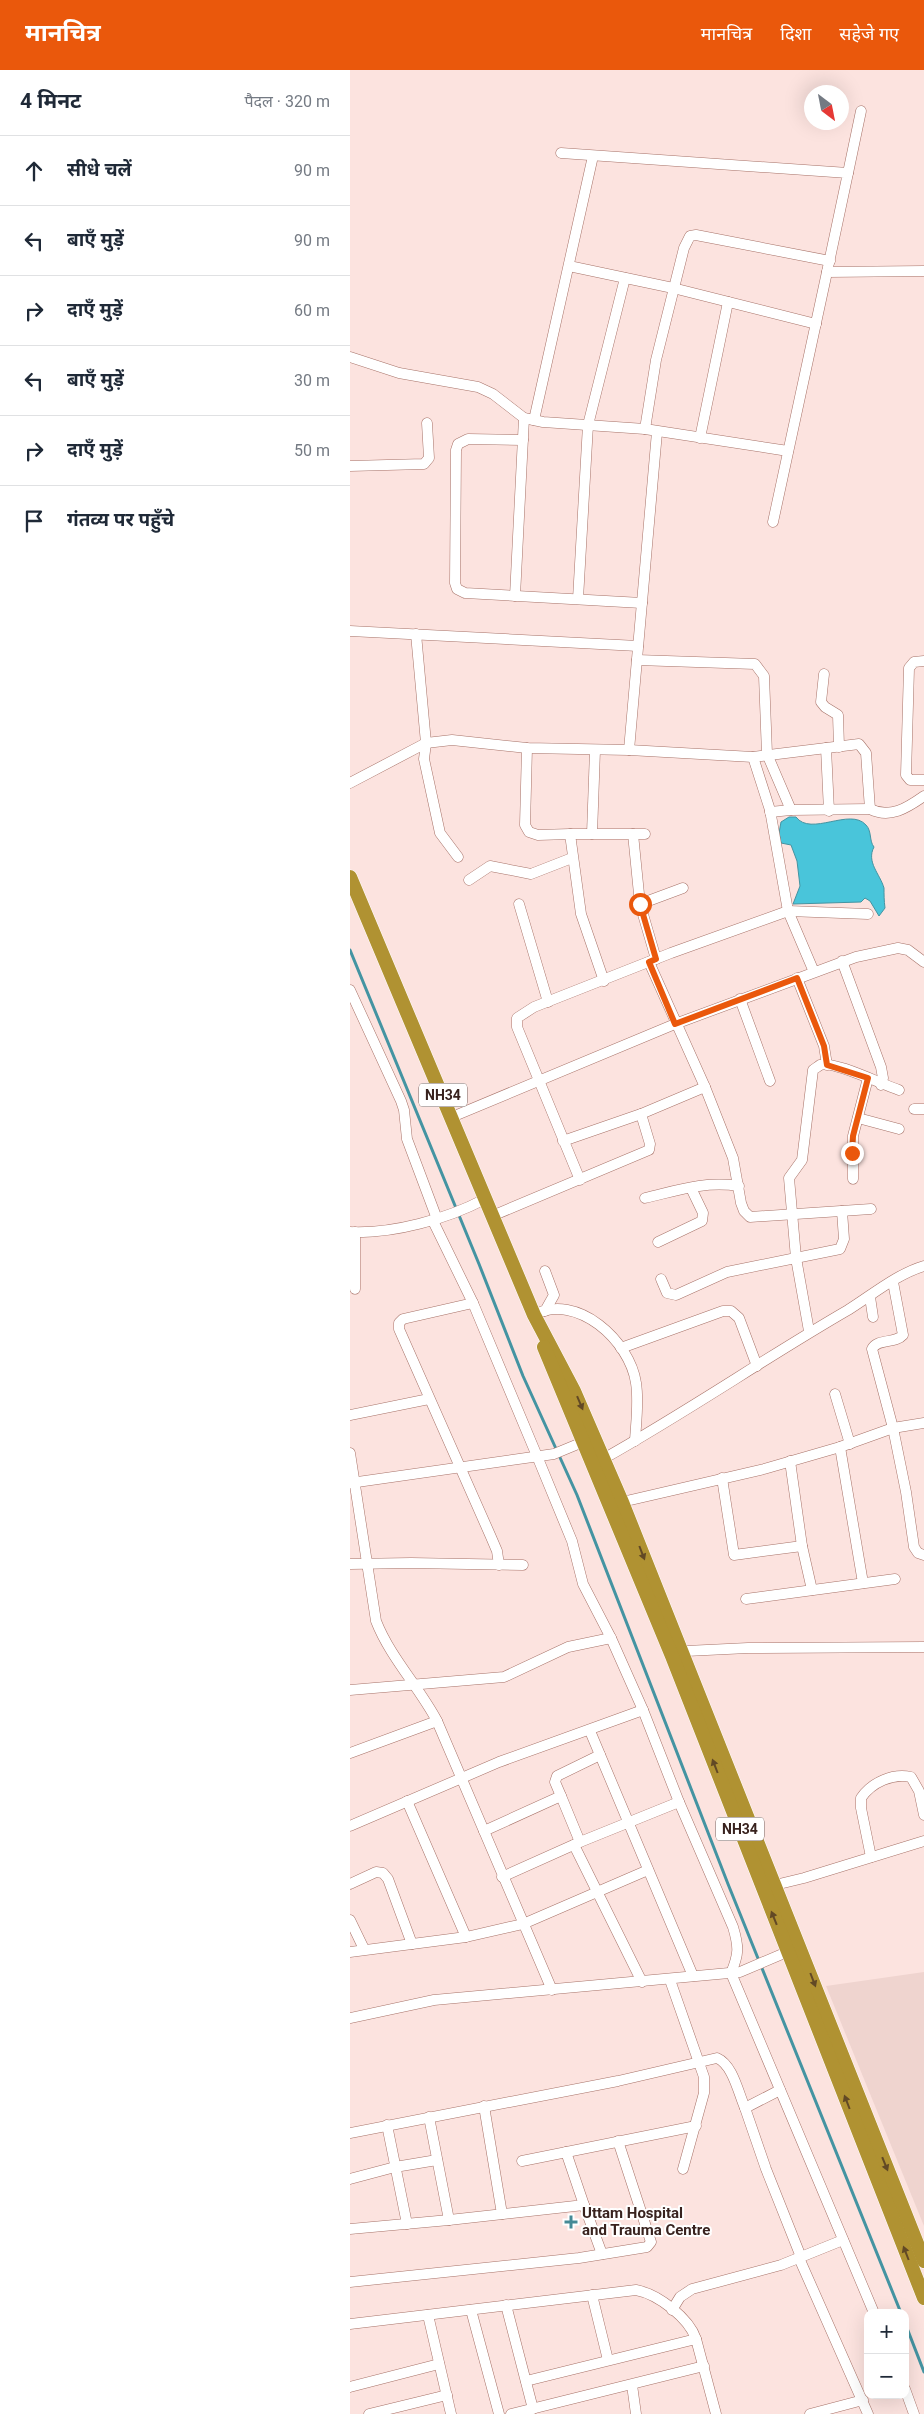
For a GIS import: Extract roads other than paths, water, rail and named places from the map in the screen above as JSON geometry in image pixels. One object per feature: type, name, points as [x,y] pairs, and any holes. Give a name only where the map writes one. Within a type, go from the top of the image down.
[{"type":"highway","name":"NH34","points":[[350,877],[452,1117],[485,1200],[540,1313],[544,1346],[578,1445],[672,1656],[924,2261]]},
{"type":"highway","name":"NH34","points":[[544,1337],[549,1342],[574,1391],[622,1502],[775,1885],[793,1949],[924,2298]]},
{"type":"street","points":[[773,522],[861,112]]},
{"type":"street","points":[[561,154],[848,173]]},
{"type":"street","points":[[515,596],[523,440],[568,266],[593,156]]},
{"type":"street","points":[[645,429],[656,360],[673,288],[686,241],[690,236],[696,234],[830,261]]},
{"type":"street","points":[[568,266],[673,288],[816,324]]},
{"type":"street","points":[[827,272],[924,271]]},
{"type":"street","points":[[578,599],[588,425],[625,278]]},
{"type":"street","points":[[700,438],[728,302]]},
{"type":"street","points":[[350,357],[399,373],[478,387],[493,394],[529,419],[645,429],[788,451]]},
{"type":"street","points":[[350,466],[424,464],[428,458],[427,423]]},
{"type":"street","points":[[629,750],[657,432]]},
{"type":"street","points":[[523,440],[468,439],[458,444],[456,450],[455,583],[457,589],[465,593],[642,603]]},
{"type":"street","points":[[350,631],[638,646]]},
{"type":"street","points":[[416,634],[426,743],[424,759],[440,833],[458,857]]},
{"type":"street","points":[[637,660],[755,664],[759,666],[764,676],[767,754],[791,810]]},
{"type":"street","points":[[924,661],[914,662],[909,668],[906,775],[910,780],[924,780]]},
{"type":"street","points":[[824,674],[821,702],[825,707],[838,715],[839,747]]},
{"type":"street","points":[[350,783],[426,743],[452,740],[526,748],[629,750],[753,757],[859,744],[864,749],[870,809]]},
{"type":"street","points":[[526,748],[525,824],[529,832],[538,835],[645,834]]},
{"type":"street","points":[[826,748],[829,811]]},
{"type":"street","points":[[592,834],[595,750]]},
{"type":"street","points":[[753,757],[770,812],[788,911],[814,972]]},
{"type":"street","points":[[770,812],[870,809],[878,814],[888,814],[899,811],[924,796]]},
{"type":"street","points":[[570,834],[581,914],[604,981]]},
{"type":"street","points":[[633,834],[640,904],[653,960],[675,1024],[705,1087],[733,1158],[741,1203],[746,1215],[750,1217],[871,1208]]},
{"type":"street","points":[[469,880],[490,866],[531,874],[572,858]]},
{"type":"street","points":[[640,904],[683,888]]},
{"type":"street","points":[[519,904],[548,1002]]},
{"type":"street","points":[[580,1180],[517,1027],[517,1018],[534,1007],[604,981],[653,960],[788,911],[868,914]]},
{"type":"street","points":[[452,1117],[675,1024],[842,962],[898,948],[908,950],[924,962]]},
{"type":"street","points":[[842,962],[881,1067],[881,1085]]},
{"type":"street","points":[[797,978],[824,1046],[827,1065]]},
{"type":"street","points":[[350,990],[401,1101],[404,1110],[407,1139],[473,1304],[572,1541],[583,1584],[643,1710],[679,1802],[733,1927],[738,1943],[736,1972],[780,2090],[872,2309]]},
{"type":"street","points":[[740,999],[770,1080]]},
{"type":"street","points":[[809,1331],[796,1258],[790,1178],[802,1160],[814,1070],[819,1065],[827,1065],[899,1090]]},
{"type":"street","points":[[853,1179],[853,1136],[868,1078]]},
{"type":"street","points":[[563,1141],[641,1114],[705,1087]]},
{"type":"street","points":[[492,1216],[649,1150],[650,1144],[641,1114]]},
{"type":"street","points":[[858,1118],[899,1129]]},
{"type":"street","points":[[645,1198],[717,1183],[739,1186]]},
{"type":"street","points":[[658,1242],[702,1221],[703,1213],[691,1188]]},
{"type":"street","points":[[355,1289],[352,1232],[439,1218],[469,1208],[485,1200]]},
{"type":"street","points":[[661,1279],[667,1293],[676,1294],[726,1272],[840,1249],[844,1239],[842,1211]]},
{"type":"street","points":[[603,1459],[679,1416],[809,1331],[924,1266]]},
{"type":"street","points":[[540,1313],[554,1295],[545,1271]]},
{"type":"street","points":[[893,1282],[903,1335],[900,1338],[876,1344],[872,1349],[893,1428],[906,1492],[914,1547],[918,1553],[924,1555]]},
{"type":"street","points":[[870,1297],[873,1317]]},
{"type":"street","points":[[473,1304],[403,1319],[399,1323],[399,1329],[494,1544],[499,1565]]},
{"type":"street","points":[[621,1348],[715,1314],[731,1311],[739,1318],[757,1366]]},
{"type":"street","points":[[540,1313],[574,1312],[586,1317],[603,1328],[621,1348],[636,1383],[638,1407],[635,1441]]},
{"type":"street","points":[[835,1394],[845,1445],[863,1583]]},
{"type":"street","points":[[350,1415],[429,1399]]},
{"type":"street","points":[[622,1502],[790,1461],[845,1445],[893,1428],[924,1423]]},
{"type":"street","points":[[353,1483],[459,1466],[554,1454],[578,1445]]},
{"type":"street","points":[[350,1453],[373,1608],[378,1627],[437,1721],[502,1877],[552,1990]]},
{"type":"street","points":[[790,1461],[802,1546],[812,1590]]},
{"type":"street","points":[[722,1478],[734,1555],[802,1546]]},
{"type":"street","points":[[350,1564],[523,1566]]},
{"type":"street","points":[[746,1599],[895,1579]]},
{"type":"street","points":[[350,1690],[504,1677],[568,1647],[610,1638]]},
{"type":"street","points":[[681,1653],[686,1651],[748,1648],[924,1647]]},
{"type":"street","points":[[350,1826],[461,1778],[643,1710]]},
{"type":"street","points":[[350,1754],[437,1721]]},
{"type":"street","points":[[590,1731],[693,1976]]},
{"type":"street","points":[[600,1755],[557,1776],[555,1782],[577,1843],[642,1982]]},
{"type":"street","points":[[871,1857],[861,1803],[866,1791],[875,1783],[904,1775],[911,1777],[919,1791],[924,1815]]},
{"type":"street","points":[[484,1831],[561,1796]]},
{"type":"street","points":[[407,1801],[466,1937]]},
{"type":"street","points":[[502,1877],[577,1843],[679,1802]]},
{"type":"street","points":[[775,1885],[804,1878],[924,1840]]},
{"type":"street","points":[[350,1952],[466,1937],[523,1924],[648,1870]]},
{"type":"street","points":[[350,1884],[376,1872],[384,1873],[388,1879],[412,1944]]},
{"type":"street","points":[[350,1920],[364,1949]]},
{"type":"street","points":[[350,2018],[434,2000],[670,1980],[736,1972],[793,1949]]},
{"type":"street","points":[[670,1980],[704,2077],[704,2093],[683,2169]]},
{"type":"street","points":[[350,2132],[700,2064],[717,2058],[724,2061],[745,2108],[766,2170],[800,2258],[868,2414]]},
{"type":"street","points":[[745,2108],[780,2090]]},
{"type":"street","points":[[484,2106],[502,2214]]},
{"type":"street","points":[[429,2117],[449,2220]]},
{"type":"street","points":[[387,2125],[406,2224]]},
{"type":"street","points":[[522,2160],[696,2126]]},
{"type":"street","points":[[350,2282],[602,2254],[647,2247],[651,2242],[618,2141]]},
{"type":"street","points":[[566,2152],[602,2254]]},
{"type":"street","points":[[350,2179],[395,2167],[438,2160]]},
{"type":"street","points":[[350,2229],[449,2220],[584,2204]]},
{"type":"street","points":[[672,2310],[680,2297],[692,2289],[781,2265],[843,2240]]},
{"type":"street","points":[[350,2324],[592,2295],[647,2292],[684,2317],[693,2328],[716,2414]]},
{"type":"street","points":[[592,2295],[608,2360]]},
{"type":"street","points":[[506,2305],[533,2409]]},
{"type":"street","points":[[470,2310],[499,2414]]},
{"type":"street","points":[[428,2315],[452,2414]]},
{"type":"street","points":[[526,2381],[696,2339]]},
{"type":"street","points":[[350,2387],[440,2364]]},
{"type":"street","points":[[511,2414],[704,2366]]},
{"type":"street","points":[[632,2385],[636,2414]]},
{"type":"street","points":[[368,2414],[447,2395]]},
{"type":"street","points":[[909,2399],[914,2414]]},
{"type":"street","points":[[810,2414],[863,2400]]},
{"type":"water","points":[[789,817],[796,817],[803,822],[811,824],[850,819],[859,820],[866,825],[874,847],[872,858],[874,868],[884,888],[885,908],[879,916],[870,901],[865,898],[861,902],[793,904],[800,886],[797,861],[791,845],[781,843],[779,833],[781,822]]},
{"type":"waterway","points":[[350,950],[523,1376],[577,1495],[728,1884],[899,2309]]},
{"type":"waterway","points":[[909,2333],[924,2372]]},
{"type":"place","name":"Uttam Hospital and Trauma Centre","points":[[571,2222]]}]
